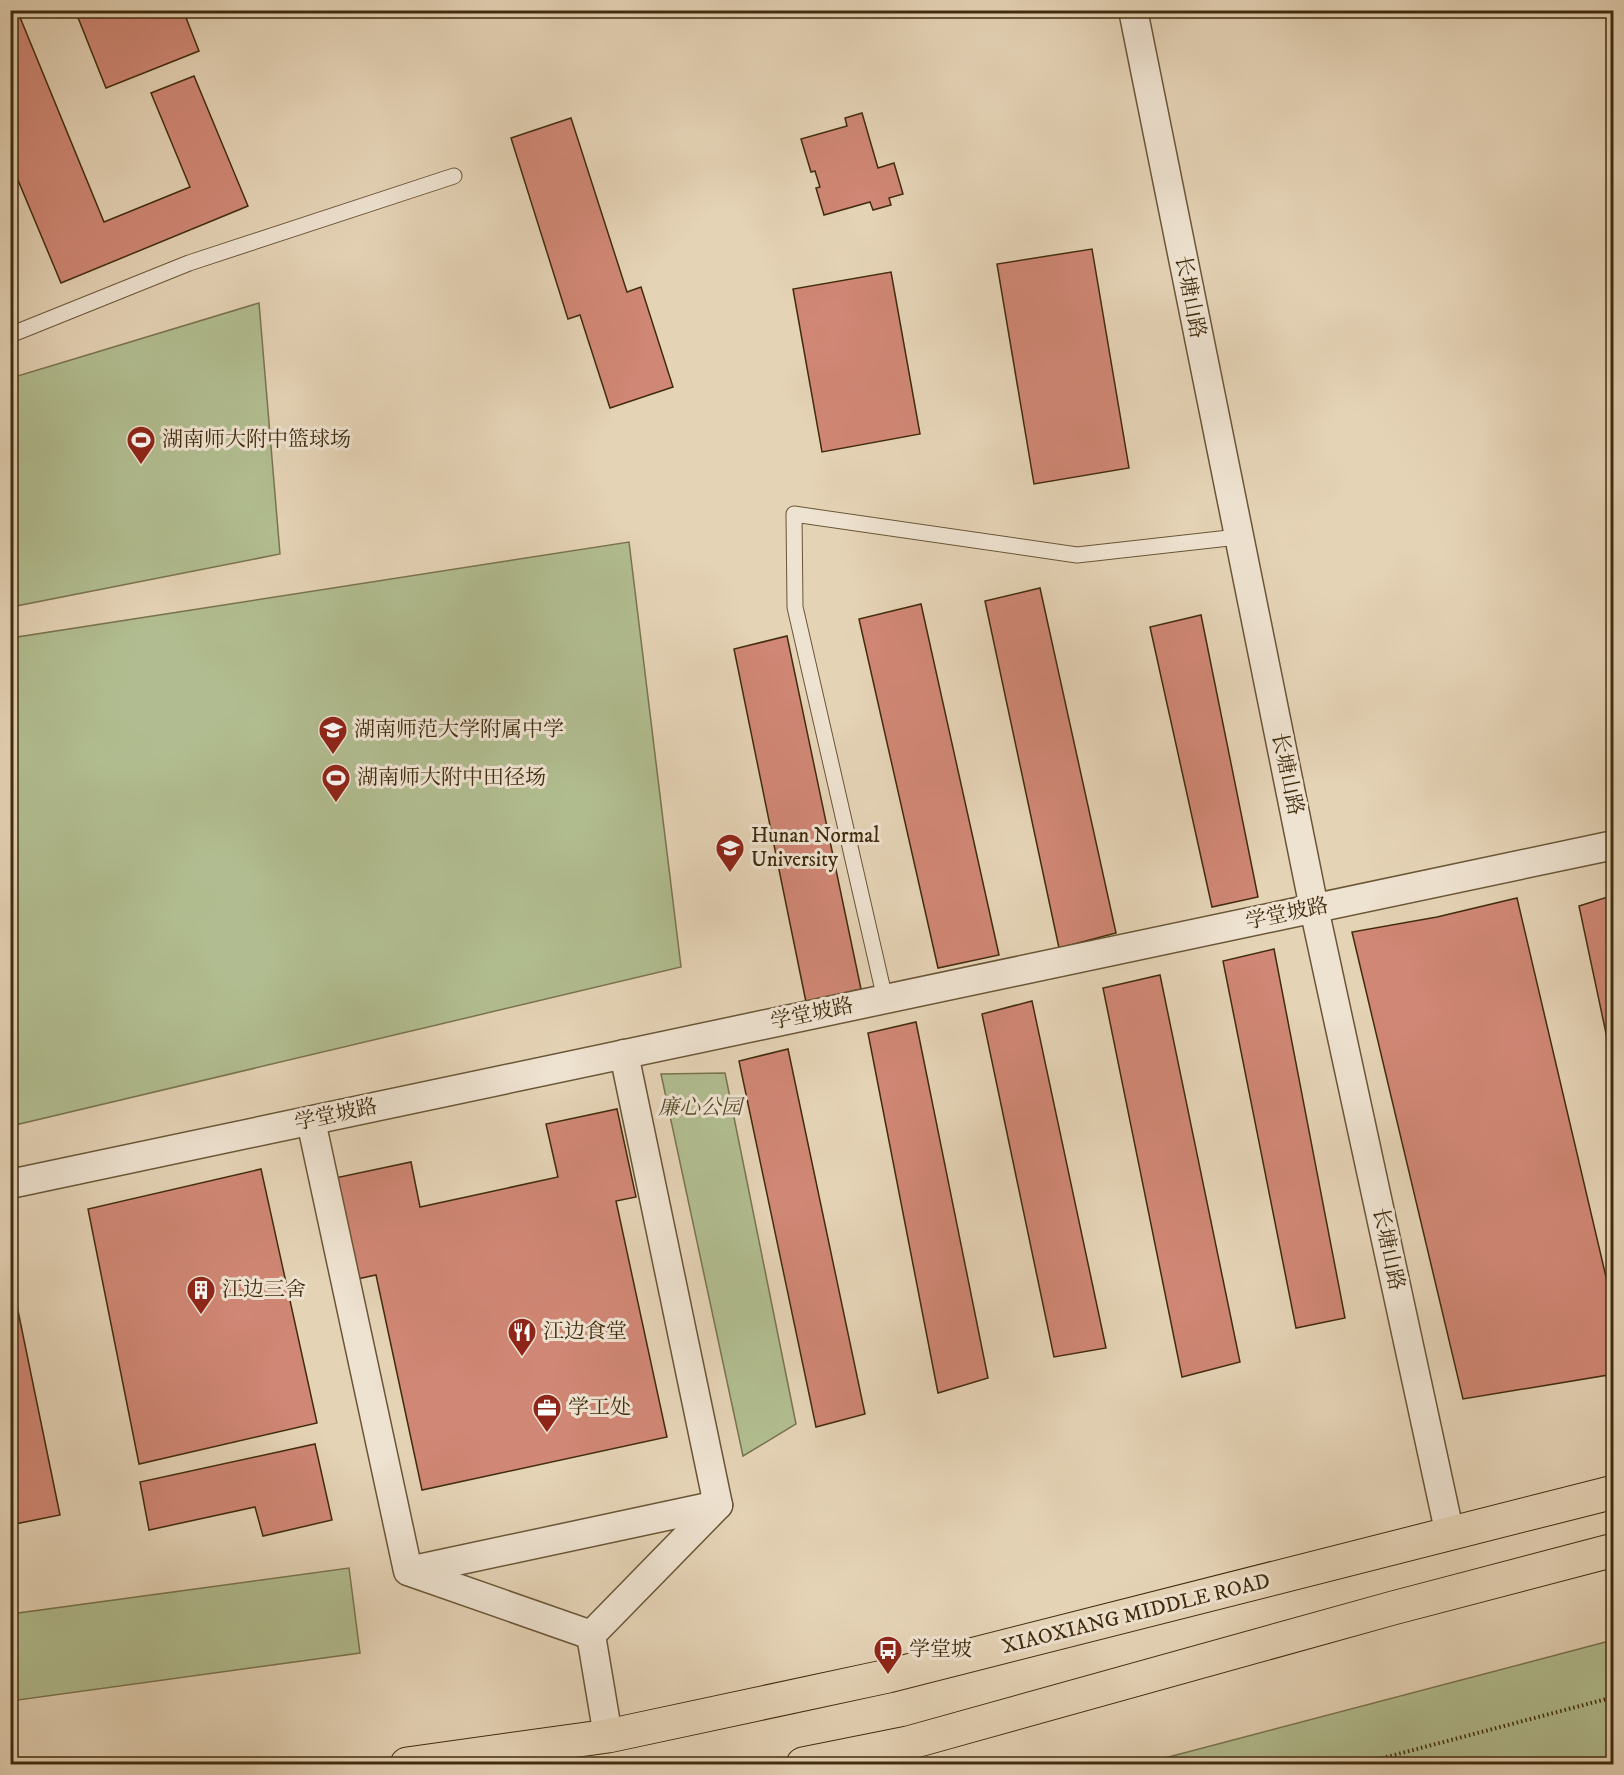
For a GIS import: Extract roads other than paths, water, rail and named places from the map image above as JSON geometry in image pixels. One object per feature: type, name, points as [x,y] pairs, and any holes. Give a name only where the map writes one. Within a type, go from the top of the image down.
[{"type":"main road","name":"XIAOXIANG MIDDLE ROAD","points":[[407,1764],[608,1736],[888,1676],[1614,1492]]},
{"type":"main road","points":[[803,1764],[908,1743],[1393,1608],[1614,1550]]},
{"type":"street","name":"长塘山路","points":[[1133,10],[1314,908],[1450,1535]]},
{"type":"street","name":"学堂坡路","points":[[10,1184],[1614,845]]},
{"type":"street","points":[[624,1054],[718,1504]]},
{"type":"street","points":[[311,1120],[408,1571]]},
{"type":"street","points":[[408,1571],[718,1504]]},
{"type":"street","points":[[591,1635],[718,1504]]},
{"type":"street","points":[[408,1571],[591,1635]]},
{"type":"street","points":[[591,1635],[608,1736]]},
{"type":"lane","points":[[10,335],[189,262],[454,176]]},
{"type":"lane","points":[[885,999],[795,607],[794,514],[1077,555],[1238,537]]},
{"type":"place","name":"湖南师大附中篮球场","points":[[141,466]]},
{"type":"place","name":"湖南师范大学附属中学","points":[[333,756]]},
{"type":"place","name":"湖南师大附中田径场","points":[[336,804]]},
{"type":"place","name":"Hunan Normal University","points":[[730,874]]},
{"type":"place","name":"江边三舍","points":[[201,1316]]},
{"type":"place","name":"江边食堂","points":[[522,1358]]},
{"type":"place","name":"学工处","points":[[547,1434]]},
{"type":"place","name":"学堂坡","points":[[888,1676]]},
{"type":"park label","name":"廉心公园","points":[[700,1108]]}]
